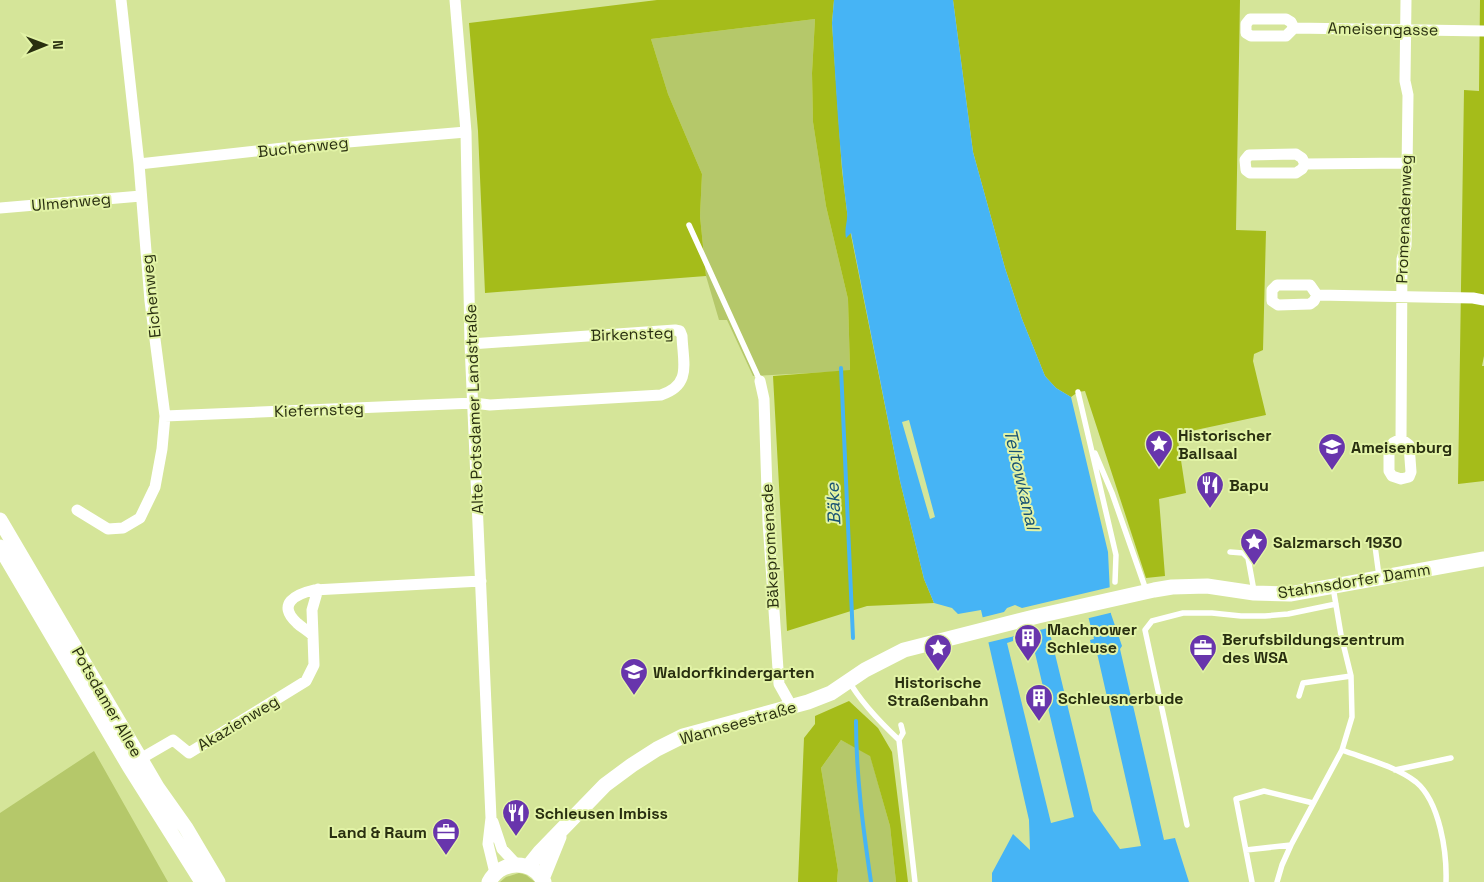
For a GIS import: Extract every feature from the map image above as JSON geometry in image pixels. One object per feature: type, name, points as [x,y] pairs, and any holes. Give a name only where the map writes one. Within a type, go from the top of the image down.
[{"type":"street","name":"Eichenweg","points":[[77,510],[108,529],[123,528],[140,518],[155,487],[162,449],[165,416],[150,301],[139,164],[121,0]]},
{"type":"street","name":"Alte Potsdamer Landstraße","points":[[455,0],[466,132],[470,344],[492,818],[488,844],[492,878]]},
{"type":"street","name":"Promenadenweg","points":[[1401,438],[1401,297],[1402,259],[1406,246],[1408,95],[1405,81],[1406,0]]},
{"type":"street","name":"Ameisengasse","points":[[1290,32],[1405,29],[1484,31]]},
{"type":"street","name":"Buchenweg","points":[[139,164],[302,146],[466,132]]},
{"type":"street","points":[[1296,154],[1302,158],[1305,164],[1296,173],[1250,174],[1246,170],[1246,160],[1249,155],[1296,154]]},
{"type":"street","points":[[1305,164],[1406,164]]},
{"type":"street","name":"Ulmenweg","points":[[0,208],[141,196]]},
{"type":"street","points":[[1317,295],[1473,298],[1484,300]]},
{"type":"street","name":"Birkensteg","points":[[470,344],[674,330],[680,331],[682,336],[684,376],[676,388],[661,395],[490,405],[474,403]]},
{"type":"street","name":"Bäkepromenade","points":[[760,382],[764,399],[768,522],[779,684],[788,700],[790,708]]},
{"type":"street","name":"Kiefernsteg","points":[[165,416],[474,403]]},
{"type":"street","name":"Potsdamer Allee","points":[[0,520],[202,882]]},
{"type":"street","name":"Potsdamer Allee","points":[[0,547],[135,763],[157,787],[186,828],[218,882]]},
{"type":"street","name":"Stahnsdorfer Damm","points":[[849,681],[893,654],[956,636],[1123,596],[1172,587],[1208,586],[1254,593],[1290,594],[1484,559]]},
{"type":"street","points":[[313,636],[289,614],[289,603],[294,596],[318,589],[481,581]]},
{"type":"street","name":"Akazienweg","points":[[135,763],[172,740],[189,753],[306,681],[314,665],[312,610],[318,589]]},
{"type":"street","name":"Wannseestraße","points":[[522,866],[540,852],[605,786],[657,749],[683,736],[790,708],[831,693],[849,681]]},
{"type":"street","name":"Alte Potsdamer Landstraße","points":[[492,818],[502,849],[522,866]]},
{"type":"street","name":"Wannseestraße","points":[[543,881],[562,829]]},
{"type":"street","points":[[492,878],[501,868],[522,866],[536,872],[543,881]]},
{"type":"lane","points":[[689,225],[760,382]]},
{"type":"lane","points":[[1078,392],[1116,555],[1115,582]]},
{"type":"lane","points":[[1088,438],[1112,494],[1146,592]]},
{"type":"lane","points":[[1375,546],[1379,578]]},
{"type":"lane","points":[[1230,552],[1243,553],[1248,558],[1254,593]]},
{"type":"lane","points":[[1278,882],[1282,865],[1291,845],[1342,750],[1352,717],[1351,676],[1333,587]]},
{"type":"lane","points":[[1187,825],[1146,630],[1152,621],[1183,613],[1241,616],[1288,614],[1336,604]]},
{"type":"lane","points":[[1299,696],[1303,683],[1351,676]]},
{"type":"lane","points":[[849,681],[882,724],[899,740]]},
{"type":"lane","points":[[900,725],[903,732],[899,740],[915,882]]},
{"type":"lane","points":[[1342,750],[1394,770],[1417,783],[1429,799],[1441,834],[1447,864],[1446,882]]},
{"type":"lane","points":[[1394,770],[1451,758]]},
{"type":"lane","points":[[1252,882],[1236,799],[1264,790],[1313,803]]},
{"type":"lane","points":[[1246,850],[1291,845]]},
{"type":"green space","points":[[657,0],[834,0],[832,23],[842,170],[848,220],[900,481],[924,579],[934,603],[867,606],[787,631],[773,376],[850,370],[848,299],[826,206],[813,122],[812,73],[815,19],[651,39],[668,94],[702,174],[700,216],[706,276],[485,293],[478,131],[469,23]]},
{"type":"green space","points":[[953,0],[1240,0],[1236,230],[1266,231],[1263,350],[1254,354],[1253,361],[1266,415],[1177,434],[1186,493],[1159,499],[1165,576],[1146,578],[1085,391],[1078,392],[1071,397],[1056,388],[1045,376],[1022,319],[1005,268],[973,152]]},
{"type":"green space","points":[[1480,0],[1484,0],[1484,356],[1482,366],[1484,366],[1484,481],[1458,484],[1464,90],[1479,91]]},
{"type":"green space","points":[[815,19],[812,73],[813,122],[826,206],[848,299],[850,371],[753,376],[727,320],[719,320],[706,276],[700,216],[702,174],[668,94],[651,39]]},
{"type":"green space","points":[[849,701],[878,728],[892,752],[908,882],[896,882],[890,826],[870,756],[841,740],[821,768],[838,870],[837,882],[798,882],[804,738],[815,724],[815,716]]},
{"type":"green space","points":[[841,740],[870,755],[890,826],[896,882],[837,882],[838,870],[821,768]]},
{"type":"green space","points":[[94,751],[168,882],[0,882],[0,813]]},
{"type":"green space","points":[[519,873],[526,875],[535,882],[500,882],[506,877]]},
{"type":"water","name":"Teltowkanal","points":[[834,0],[953,0],[973,152],[1005,268],[1022,319],[1045,376],[1056,388],[1071,397],[1108,552],[1111,614],[1122,646],[1120,649],[1164,840],[1175,838],[1189,882],[992,882],[992,873],[1013,834],[1030,850],[1029,820],[981,610],[958,614],[952,608],[934,603],[924,579],[900,481],[851,233],[846,238],[847,212],[832,23]],"holes":[[[1088,616],[1094,639],[1090,640],[1093,653],[1097,653],[1141,846],[1120,849],[1093,811],[1048,625]],[[1024,634],[1028,654],[1035,653],[1074,817],[1051,823],[1007,643],[1013,641],[1013,637]]]},
{"type":"pier","points":[[909,420],[935,517],[930,519],[902,422]]},
{"type":"pier","points":[[1111,587],[1114,612],[986,643],[980,618],[1004,612],[1007,608],[1015,605],[1022,608]]},
{"type":"waterway","name":"Bäke","points":[[841,368],[853,638]]},
{"type":"waterway","name":"Bäke","points":[[856,721],[860,802],[871,882]]},
{"type":"place","name":"Historischer Ballsaal","points":[[1159,468]]},
{"type":"place","name":"Ameisenburg","points":[[1332,471]]},
{"type":"place","name":"Bapu","points":[[1210,509]]},
{"type":"place","name":"Salzmarsch 1930","points":[[1254,566]]},
{"type":"place","name":"Machnower Schleuse","points":[[1028,662]]},
{"type":"place","name":"Historische Straßenbahn","points":[[938,672]]},
{"type":"place","name":"Berufsbildungszentrum des WSA","points":[[1203,672]]},
{"type":"place","name":"Waldorfkindergarten","points":[[634,696]]},
{"type":"place","name":"Schleusnerbude","points":[[1039,722]]},
{"type":"place","name":"Schleusen Imbiss","points":[[516,837]]},
{"type":"place","name":"Land & Raum","points":[[446,856]]}]
